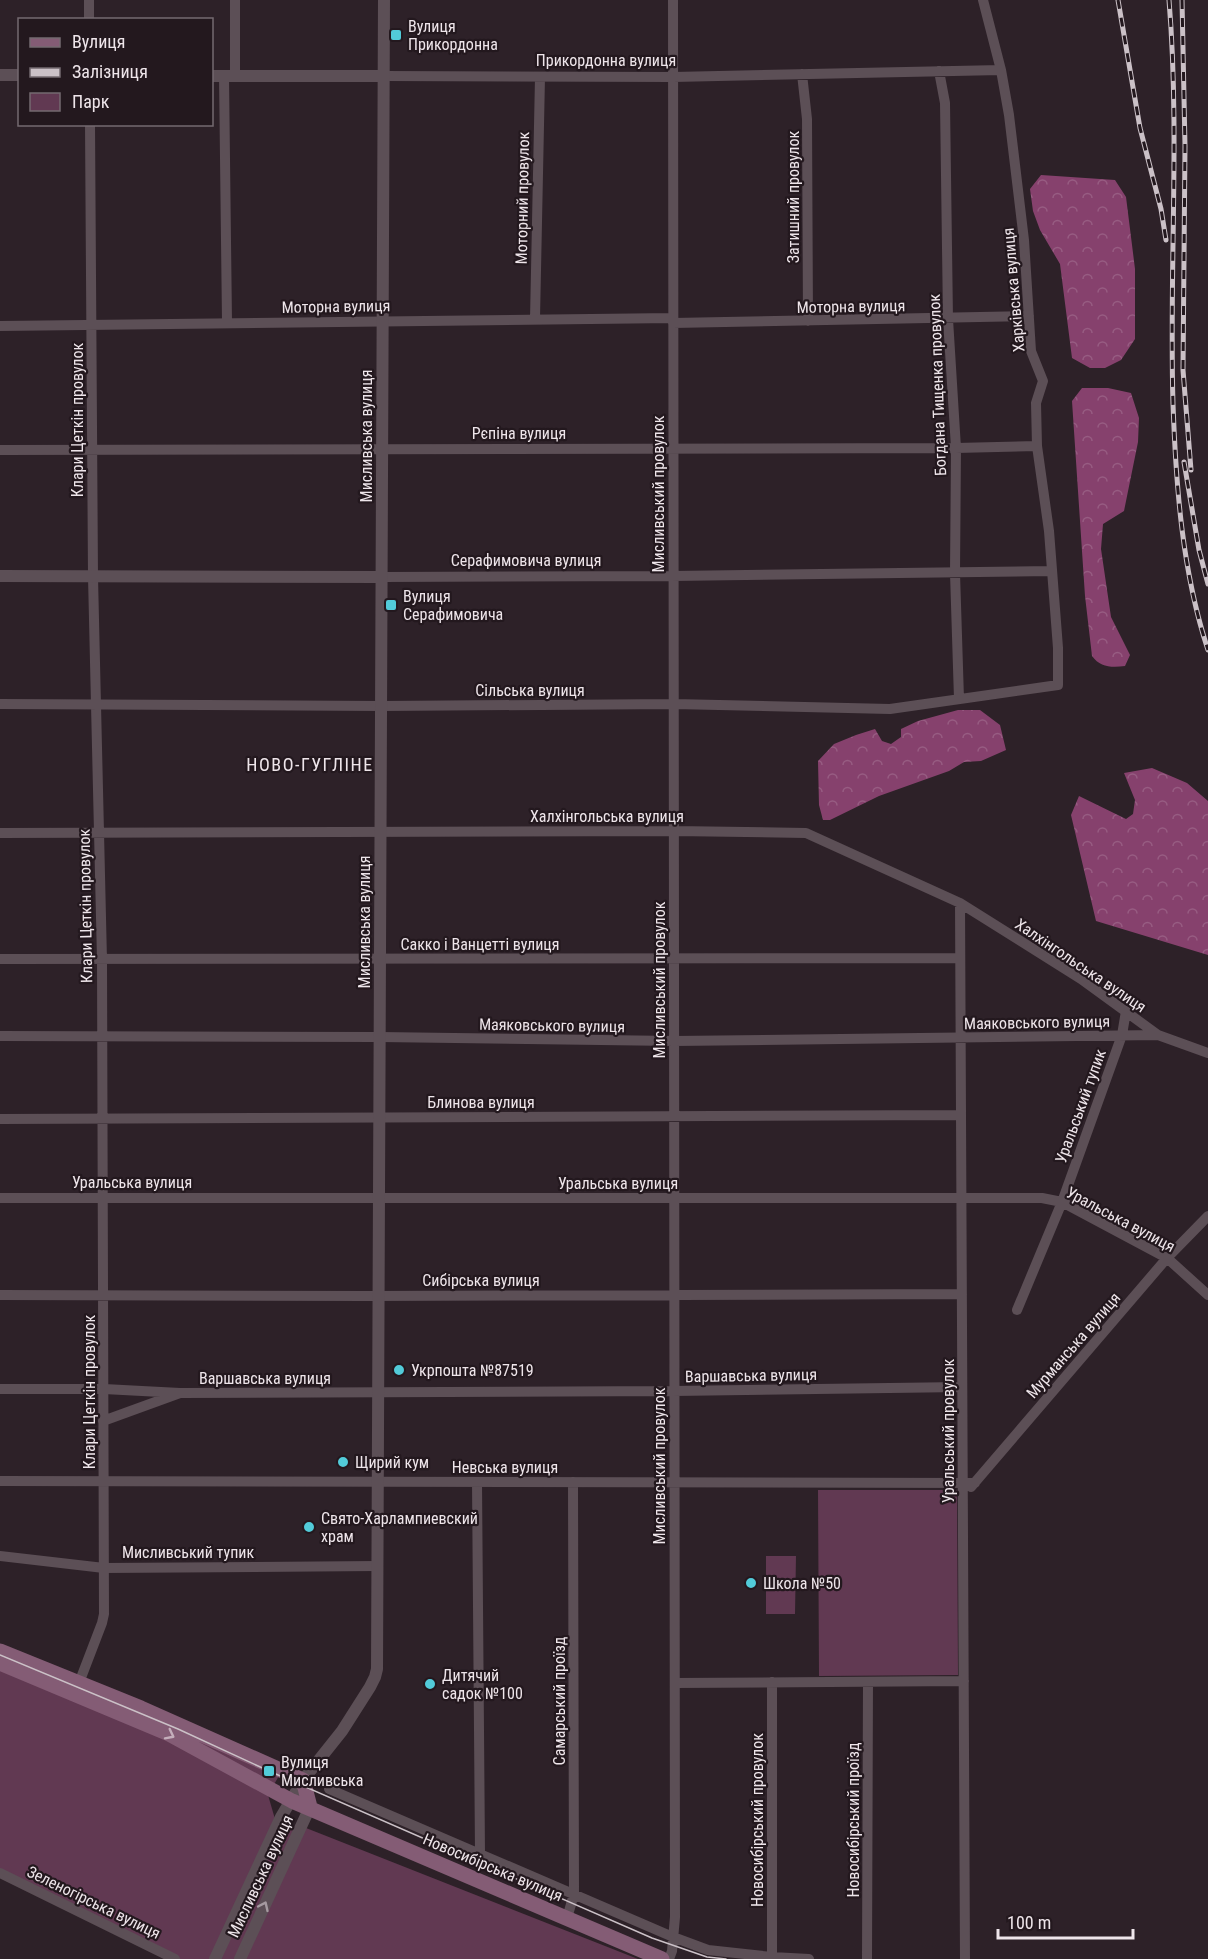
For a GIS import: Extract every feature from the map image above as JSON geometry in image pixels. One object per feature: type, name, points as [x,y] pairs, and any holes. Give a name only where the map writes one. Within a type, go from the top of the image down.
[{"type":"main road","points":[[0,1651],[303,1780],[310,1808]]},
{"type":"main road","name":"Новосибірська вулиця","points":[[0,1663],[167,1733],[285,1797],[662,1959]]},
{"type":"main road","points":[[225,1764],[233,1749]]},
{"type":"street","points":[[89,18],[90,0]]},
{"type":"street","points":[[227,322],[224,76],[235,0]]},
{"type":"street","name":"Мисливська вулиця","points":[[214,1959],[282,1816],[285,1797],[303,1780],[342,1731],[375,1677],[380,1117],[384,0]]},
{"type":"street","name":"Мисливський провулок","points":[[669,1959],[675,1917],[673,0]]},
{"type":"street","name":"Харківська вулиця","points":[[983,0],[1001,70],[1017,172],[1031,351],[1043,381],[1036,403],[1037,446],[1049,531],[1058,648],[1058,685]]},
{"type":"street","name":"Прикордонна вулиця","points":[[224,76],[673,77],[1001,70]]},
{"type":"street","name":"Богдана Тищенка провулок","points":[[939,71],[945,103],[948,319],[956,448],[955,573],[959,699]]},
{"type":"street","name":"Затишний провулок","points":[[802,74],[807,119],[808,321]]},
{"type":"street","points":[[0,75],[18,75]]},
{"type":"street","name":"Моторний провулок","points":[[535,319],[540,76]]},
{"type":"street","name":"Клари Цеткін провулок","points":[[79,1683],[102,1623],[104,1568],[103,1036],[93,576],[90,126]]},
{"type":"street","name":"Моторна вулиця","points":[[0,326],[535,319],[808,321],[1029,316]]},
{"type":"street","name":"Рєпіна вулиця","points":[[0,450],[1037,446]]},
{"type":"street","name":"Серафимовича вулиця","points":[[0,576],[674,576],[1051,570]]},
{"type":"street","name":"Сільська вулиця","points":[[0,704],[382,706],[674,704],[890,709],[1058,685]]},
{"type":"street","name":"Халхінгольська вулиця","points":[[0,833],[674,831],[806,833],[960,903],[1081,979],[1158,1035]]},
{"type":"street","name":"Уральський провулок","points":[[960,903],[965,1959]]},
{"type":"street","name":"Сакко і Ванцетті вулиця","points":[[0,959],[960,958]]},
{"type":"street","name":"Уральський тупик","points":[[1017,1310],[1062,1202],[1122,1035],[1126,1011]]},
{"type":"street","name":"Маяковського вулиця","points":[[0,1036],[380,1037],[674,1041],[1158,1035],[1208,1053]]},
{"type":"street","name":"Блинова вулиця","points":[[0,1119],[961,1115]]},
{"type":"street","name":"Уральська вулиця","points":[[0,1198],[1042,1198],[1062,1202],[1167,1258],[1208,1295]]},
{"type":"street","name":"Мурманська вулиця","points":[[963,1497],[1167,1258],[1208,1216]]},
{"type":"street","name":"Сибірська вулиця","points":[[0,1295],[962,1294]]},
{"type":"street","name":"Варшавська вулиця","points":[[0,1389],[104,1389],[180,1393],[962,1387]]},
{"type":"street","name":"Варшавська вулиця","points":[[103,1421],[180,1393]]},
{"type":"street","name":"Невська вулиця","points":[[0,1480],[975,1483]]},
{"type":"street","points":[[477,1482],[480,1854]]},
{"type":"street","name":"Самарський проїзд","points":[[567,1918],[574,1894],[573,1482]]},
{"type":"street","name":"Мисливський тупик","points":[[0,1556],[104,1568],[377,1566]]},
{"type":"street","points":[[675,1683],[964,1681]]},
{"type":"street","name":"Новосибірський провулок","points":[[772,1682],[772,1957]]},
{"type":"street","name":"Новосибірський проїзд","points":[[867,1959],[868,1682]]},
{"type":"street","name":"Новосибірська вулиця","points":[[329,1789],[708,1950],[809,1959]]},
{"type":"street","name":"Мисливська вулиця","points":[[240,1959],[310,1808]]},
{"type":"street","name":"Зеленогірська вулиця","points":[[0,1873],[175,1959]]},
{"type":"green space","points":[[1041,175],[1115,180],[1126,197],[1135,269],[1135,339],[1121,360],[1105,368],[1090,368],[1072,358],[1060,264],[1040,230],[1033,211],[1030,189]]},
{"type":"green space","points":[[1082,388],[1108,388],[1131,393],[1139,418],[1138,442],[1124,511],[1103,524],[1101,549],[1111,617],[1130,655],[1125,666],[1106,666],[1092,656],[1085,596],[1072,401]]},
{"type":"green space","points":[[958,710],[980,710],[1000,725],[1006,750],[981,761],[964,762],[949,771],[879,796],[830,820],[823,820],[819,805],[818,761],[834,744],[875,729],[882,741],[891,744],[901,737],[901,729],[918,721]]},
{"type":"green space","points":[[1152,768],[1187,783],[1208,801],[1208,955],[1096,921],[1071,815],[1079,796],[1126,819],[1133,814],[1135,800],[1124,773]]},
{"type":"green space","points":[[818,1490],[957,1490],[958,1675],[819,1676]]},
{"type":"green space","points":[[766,1556],[796,1556],[795,1614],[766,1614]]},
{"type":"green space","points":[[0,1651],[284,1767],[268,1795],[277,1826],[301,1826],[638,1959],[175,1959],[0,1873]]},
{"type":"tram line","points":[[0,1655],[178,1729],[652,1938],[707,1957],[726,1959]]},
{"type":"railway","points":[[1118,0],[1140,128],[1161,209],[1166,240]]},
{"type":"railway","points":[[1169,0],[1174,101],[1172,353],[1176,466],[1186,559],[1208,650]]},
{"type":"railway","points":[[1182,0],[1185,146],[1183,370],[1191,470]]},
{"type":"railway","points":[[1184,462],[1199,550],[1208,584]]},
{"type":"place","name":"Вулиця Прикордонна","points":[[396,35]]},
{"type":"place","name":"Вулиця Серафимовича","points":[[391,605]]},
{"type":"place","name":"Укрпошта №87519","points":[[399,1370]]},
{"type":"place","name":"Щирий кум","points":[[343,1462]]},
{"type":"place","name":"Свято-Харлампиевский храм","points":[[309,1527]]},
{"type":"place","name":"Школа №50","points":[[751,1583]]},
{"type":"place","name":"Дитячий садок №100","points":[[430,1684]]},
{"type":"place","name":"Вулиця Мисливська","points":[[269,1771]]},
{"type":"district","name":"НОВО-ГУГЛІНЕ","points":[[310,765]]}]
